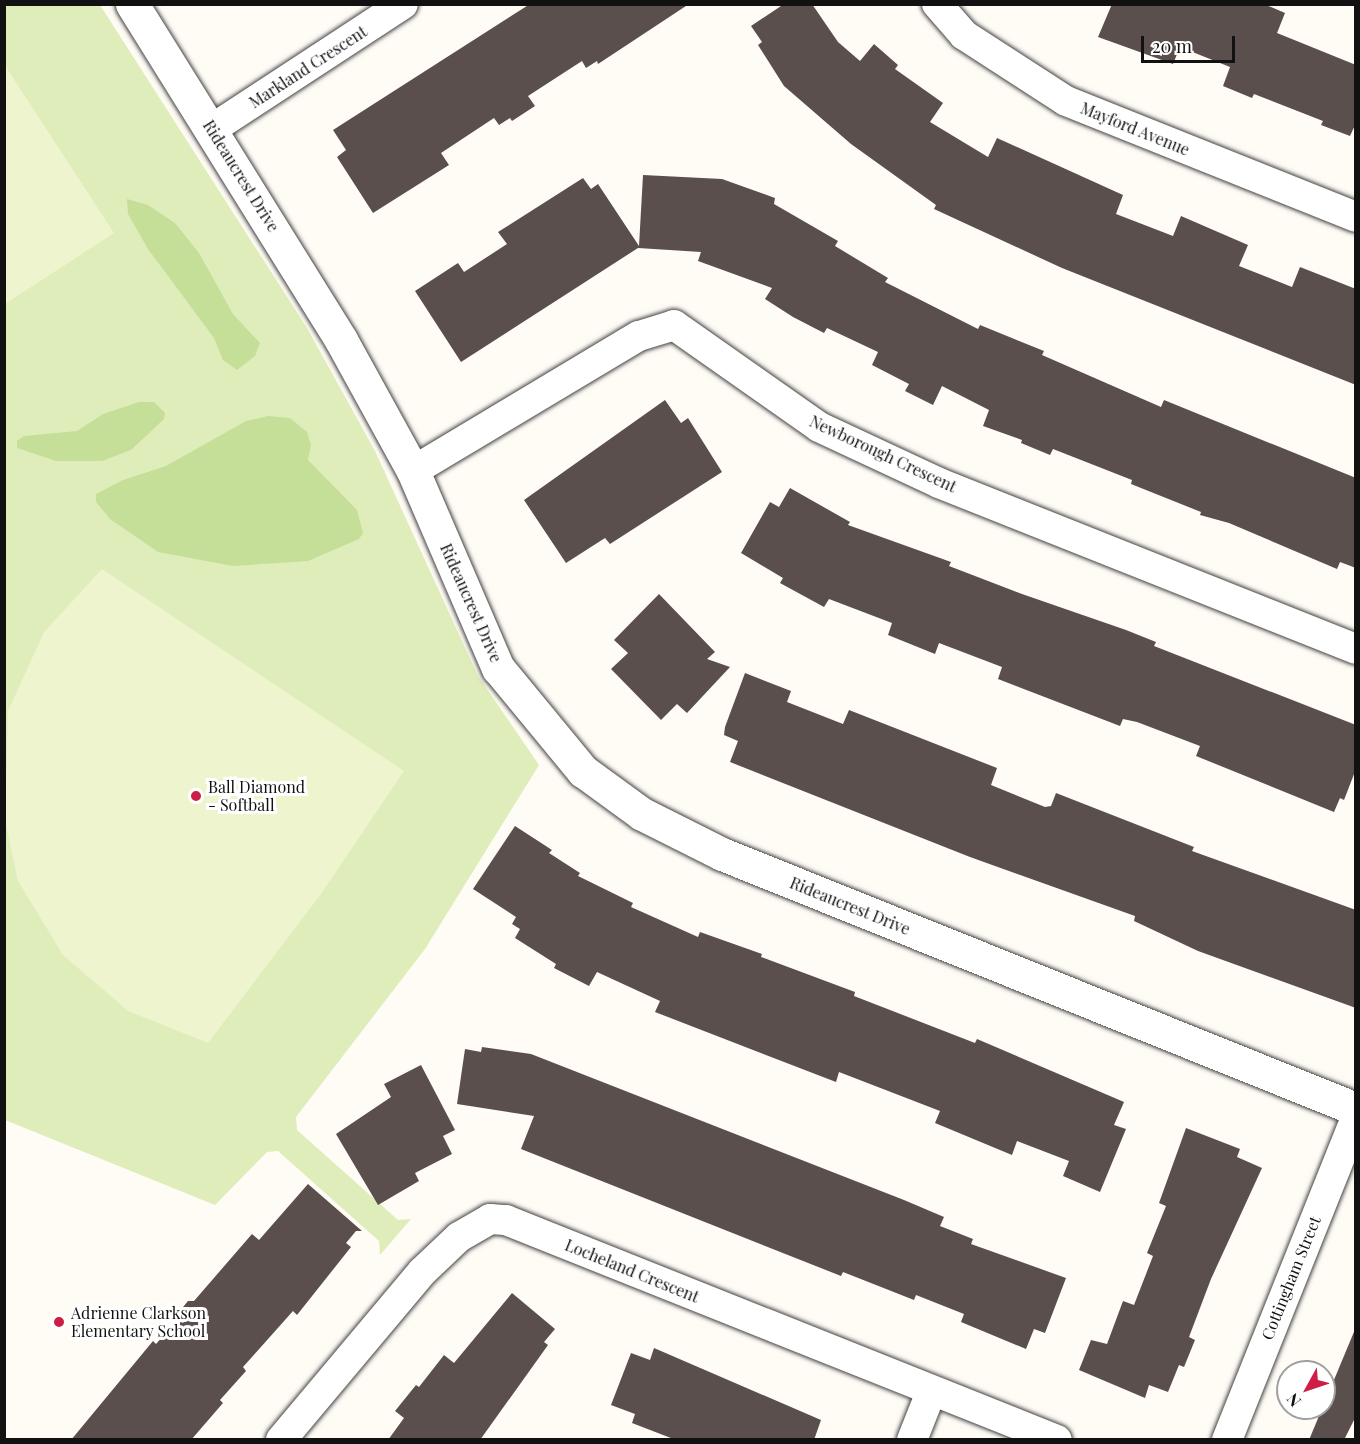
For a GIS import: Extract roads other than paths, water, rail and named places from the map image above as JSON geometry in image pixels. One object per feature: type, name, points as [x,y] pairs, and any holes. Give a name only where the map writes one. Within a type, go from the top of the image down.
[{"type":"street","name":"Rideaucrest Drive","points":[[132,4],[212,129],[341,340],[413,471],[498,668],[583,771],[642,814],[722,854],[1356,1109]]},
{"type":"street","name":"Markland Crescent","points":[[212,129],[404,4]]},
{"type":"street","name":"Mayford Avenue","points":[[937,4],[964,35],[1066,101],[1356,217]]},
{"type":"street","name":"Newborough Crescent","points":[[413,471],[639,336],[674,325],[819,427],[939,483],[1356,649]]},
{"type":"street","name":"Cottingham Street","points":[[1227,1440],[1356,1117]]},
{"type":"street","name":"Locheland Crescent","points":[[281,1440],[422,1272],[459,1237],[490,1219],[514,1223],[931,1392],[1057,1440]]},
{"type":"street","points":[[912,1440],[931,1392]]},
{"type":"place","name":"Ball Diamond - Softball","points":[[196,796]]},
{"type":"place","name":"Adrienne Clarkson Elementary School","points":[[59,1322]]}]
